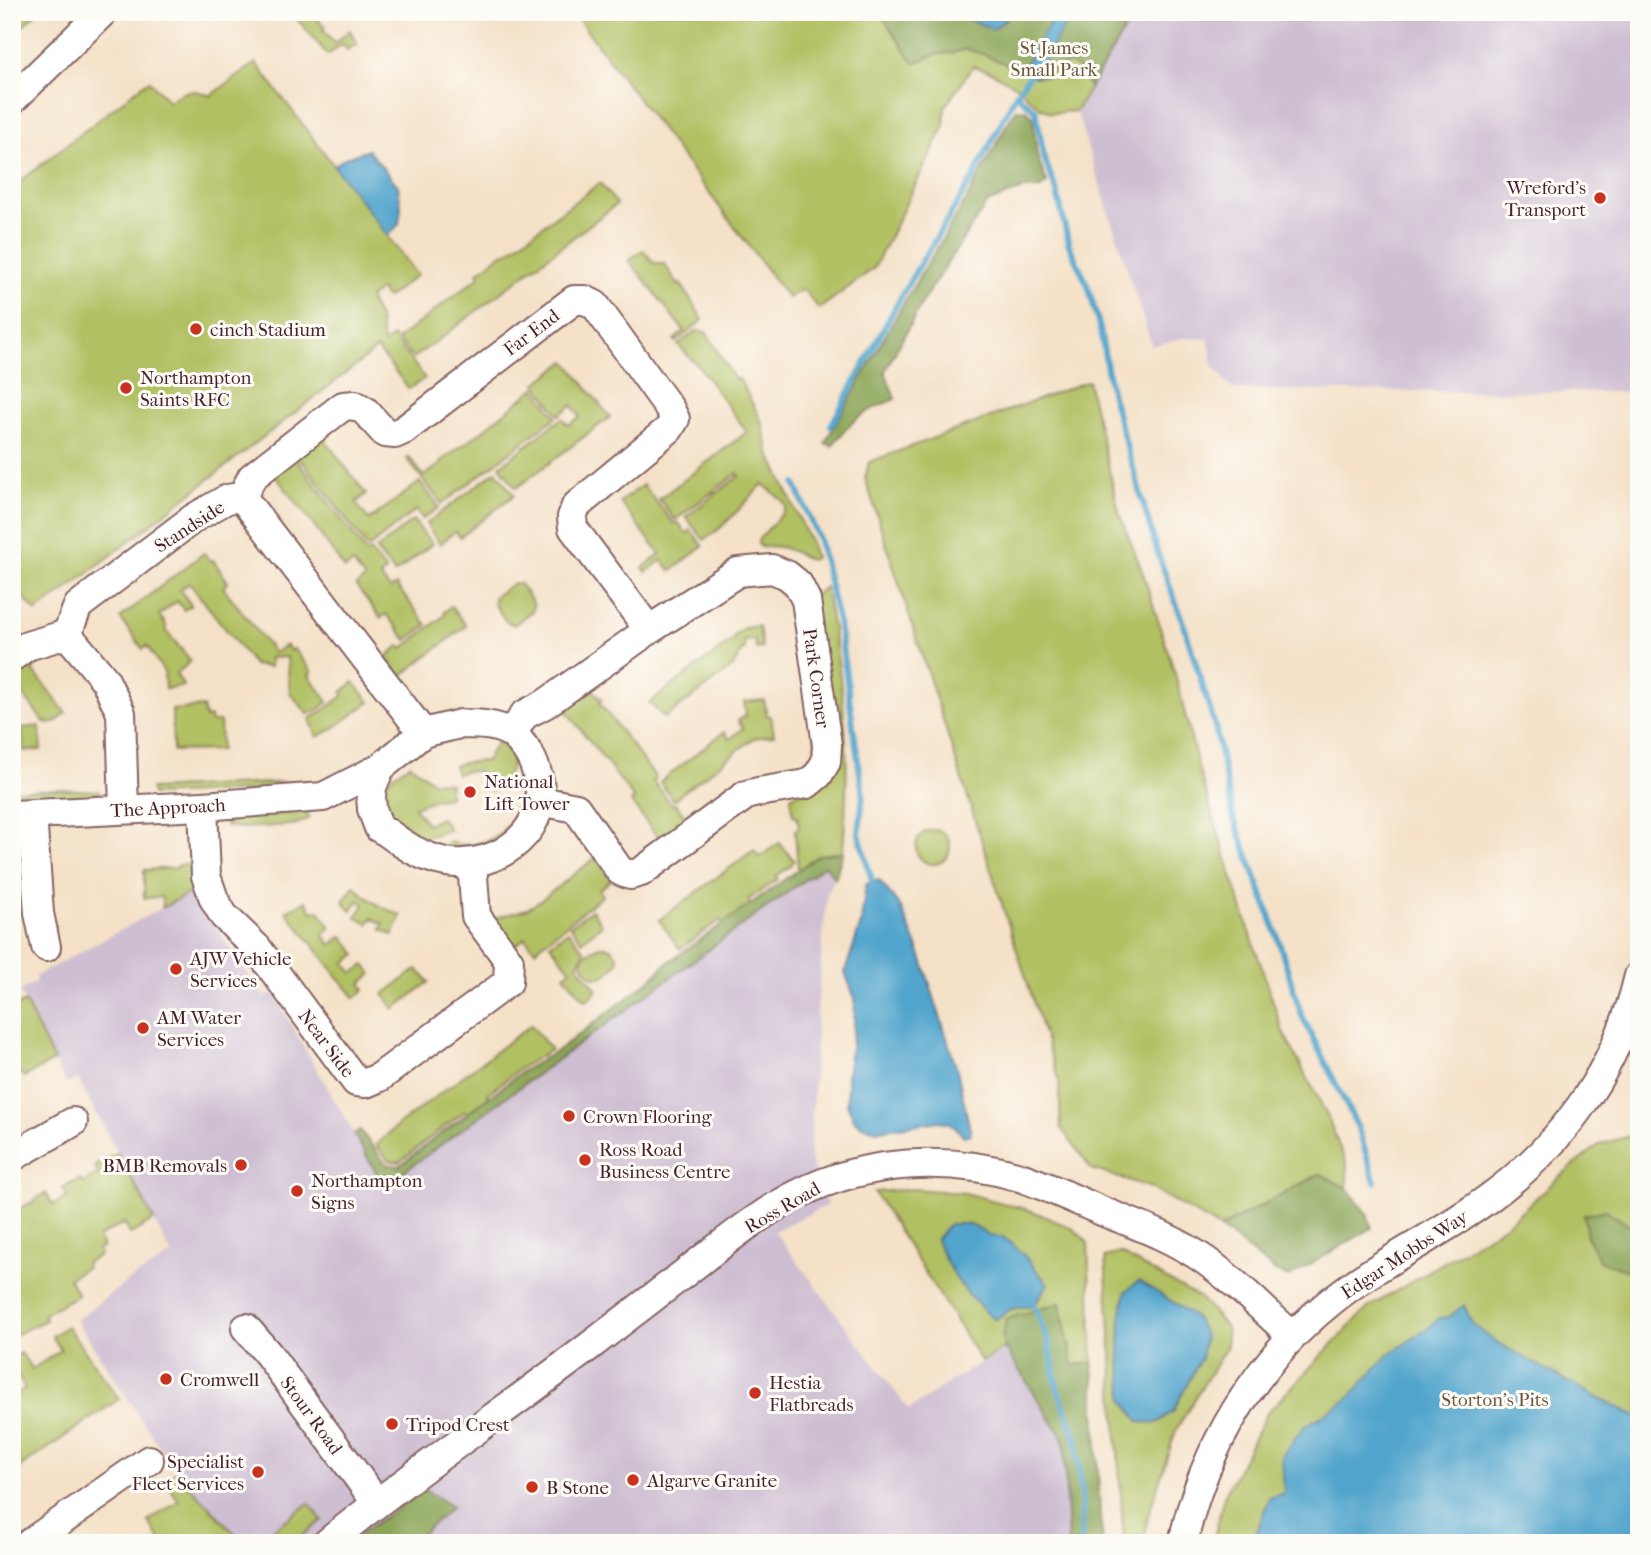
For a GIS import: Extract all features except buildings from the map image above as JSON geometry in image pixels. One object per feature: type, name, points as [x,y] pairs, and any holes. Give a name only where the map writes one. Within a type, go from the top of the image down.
[{"type":"street","points":[[12,100],[103,12]]},
{"type":"street","name":"Far End","points":[[242,497],[252,477],[343,406],[355,405],[365,411],[385,433],[395,434],[404,430],[574,300],[585,299],[595,305],[670,408],[675,419],[669,429],[576,506],[572,517],[573,528],[649,630]]},
{"type":"street","name":"Standside","points":[[67,634],[78,606],[194,518],[227,499],[242,497],[423,733]]},
{"type":"street","name":"Park Corner","points":[[512,734],[524,715],[545,704],[649,630],[738,572],[772,569],[787,575],[797,584],[806,600],[827,745],[826,762],[818,775],[807,784],[746,795],[641,872],[631,875],[620,871],[576,808],[540,801]]},
{"type":"street","points":[[12,657],[27,646],[67,634],[105,680],[121,713],[124,809]]},
{"type":"street","points":[[470,724],[498,728],[512,734],[524,747],[533,760],[538,775],[540,801],[535,819],[515,844],[500,854],[460,864],[424,856],[379,828],[372,809],[371,796],[380,768],[423,733],[470,724]]},
{"type":"street","name":"The Approach","points":[[22,815],[203,806],[327,796],[380,768]]},
{"type":"street","name":"The Approach","points":[[327,796],[379,828]]},
{"type":"street","name":"Near Side","points":[[203,806],[206,876],[214,899],[224,916],[257,948],[356,1082],[366,1083],[380,1077],[508,982],[509,961],[476,916],[472,863]]},
{"type":"street","points":[[22,815],[46,947]]},
{"type":"street","name":"Edgar Mobbs Way","points":[[1183,1543],[1198,1491],[1227,1427],[1247,1394],[1292,1336],[1330,1301],[1474,1209],[1538,1157],[1572,1119],[1604,1069],[1619,1038],[1639,976]]},
{"type":"street","points":[[12,1157],[73,1122]]},
{"type":"street","name":"Ross Road","points":[[327,1543],[376,1503],[578,1355],[752,1222],[798,1194],[821,1184],[884,1166],[942,1164],[1000,1172],[1041,1185],[1140,1226],[1183,1246],[1206,1261],[1292,1336]]},
{"type":"street","name":"Stour Road","points":[[246,1328],[376,1503]]},
{"type":"street","points":[[30,1543],[149,1460]]},
{"type":"shaded area","points":[[1135,12],[1639,12],[1639,392],[1232,389],[1213,365],[1208,339],[1183,338],[1152,346],[1076,111]]},
{"type":"shaded area","points":[[825,864],[835,878],[827,894],[824,927],[810,1159],[827,1205],[774,1231],[909,1410],[1005,1348],[1064,1440],[1068,1543],[244,1543],[176,1472],[76,1320],[129,1280],[172,1255],[78,1079],[67,1084],[20,991],[35,983],[36,976],[191,892],[263,996],[273,993],[384,1186]]},
{"type":"green space","points":[[12,12],[37,12],[12,37]]},
{"type":"green space","points":[[291,12],[311,12],[335,43],[350,30],[357,44],[347,50],[342,44],[328,55]]},
{"type":"green space","points":[[573,12],[1135,12],[1076,111],[1051,113],[1039,107],[1016,86],[991,72],[973,66],[945,107],[944,127],[874,268],[819,309],[803,289],[788,298]]},
{"type":"green space","name":"St James Small Park","points":[[879,12],[951,12],[971,20],[1015,12],[1135,12],[1090,88],[1082,73],[1072,65],[1061,65],[1048,76],[1035,77],[966,49],[936,54],[914,63]]},
{"type":"green space","name":"cinch Stadium","points":[[256,63],[417,275],[387,298],[380,290],[369,298],[379,319],[383,343],[393,337],[425,378],[409,389],[377,349],[36,612],[12,583],[12,188],[149,80],[168,101],[188,91],[210,96]]},
{"type":"green space","points":[[1017,109],[1026,110],[1033,117],[1037,156],[1047,183],[1039,189],[1023,189],[987,203],[924,299],[885,371],[895,399],[859,417],[832,446],[825,443],[909,294],[967,199]]},
{"type":"green space","points":[[600,183],[617,204],[413,358],[398,339],[480,276],[478,272]]},
{"type":"green space","points":[[643,250],[654,263],[665,264],[703,320],[676,342],[674,340],[684,331],[629,260]]},
{"type":"green space","points":[[696,331],[706,332],[735,380],[739,378],[762,422],[769,453],[810,541],[815,558],[810,560],[780,547],[760,547],[759,539],[786,507],[784,502],[763,484],[728,521],[704,540],[686,517],[739,476],[738,473],[675,520],[659,499],[747,432],[699,367],[678,345]]},
{"type":"green space","points":[[566,361],[610,417],[516,488],[500,466],[562,418],[568,425],[580,417],[572,405],[559,415],[536,384]]},
{"type":"green space","points":[[1088,381],[1119,512],[1143,573],[1175,674],[1200,774],[1239,899],[1283,1032],[1326,1113],[1347,1166],[1347,1188],[1320,1174],[1220,1228],[1149,1187],[1091,1169],[1061,1128],[1059,1081],[865,478],[869,462]]},
{"type":"green space","points":[[535,388],[556,417],[442,504],[407,459],[409,457],[424,476]]},
{"type":"green space","points":[[321,435],[366,494],[356,503],[369,520],[420,482],[439,507],[423,519],[416,510],[368,548],[302,461],[298,462],[367,553],[370,551],[386,571],[380,576],[390,589],[396,585],[427,625],[407,640],[386,614],[381,618],[356,586],[365,579],[353,563],[345,569],[274,474]]},
{"type":"green space","points":[[496,471],[514,495],[460,537],[455,531],[440,544],[426,524]]},
{"type":"green space","points":[[643,485],[674,524],[678,522],[687,534],[691,530],[703,546],[671,571],[662,560],[646,572],[643,568],[660,554],[620,502]]},
{"type":"green space","points":[[413,520],[432,544],[395,573],[376,550]]},
{"type":"green space","points":[[204,553],[210,561],[213,560],[228,582],[223,587],[274,653],[286,645],[291,651],[294,649],[312,672],[309,675],[328,702],[320,709],[308,714],[290,693],[287,657],[270,658],[270,667],[254,665],[189,583],[180,590],[191,605],[184,610],[177,601],[159,615],[166,625],[166,631],[191,661],[176,674],[184,686],[165,689],[164,672],[147,646],[143,649],[120,618]]},
{"type":"green space","points":[[514,583],[520,584],[533,603],[533,610],[514,625],[506,621],[494,604],[494,597]]},
{"type":"green space","points":[[825,587],[839,668],[845,728],[847,762],[843,852],[819,855],[798,870],[795,830],[799,828],[797,816],[793,815],[791,796],[816,787],[813,597]]},
{"type":"green space","points":[[451,606],[466,626],[401,676],[386,657],[399,646],[402,649],[445,615],[444,612]]},
{"type":"green space","points":[[759,626],[762,648],[756,649],[755,640],[744,641],[745,650],[742,650],[733,667],[665,718],[649,703],[734,639],[744,628]]},
{"type":"green space","points":[[46,652],[49,656],[32,669],[66,713],[49,724],[43,721],[12,680]]},
{"type":"green space","points":[[354,682],[370,702],[317,737],[310,719],[344,695],[342,692]]},
{"type":"green space","points":[[593,690],[602,700],[599,702],[656,778],[653,781],[672,805],[675,803],[688,819],[659,839],[631,802],[634,799],[624,785],[563,707],[582,693]]},
{"type":"green space","points":[[764,700],[767,716],[771,716],[774,735],[754,738],[673,800],[660,782],[724,732],[730,739],[743,728],[738,721],[746,715],[744,702]]},
{"type":"green space","points":[[203,707],[205,718],[210,717],[210,722],[220,722],[221,750],[173,751],[172,710]]},
{"type":"green space","points":[[40,726],[41,750],[24,751],[22,728]]},
{"type":"green space","points":[[497,742],[513,754],[510,771],[501,784],[491,791],[487,780],[479,773],[469,771],[457,774],[454,766],[486,761]]},
{"type":"green space","points":[[410,764],[432,781],[450,783],[449,797],[414,807],[427,824],[441,818],[450,830],[413,841],[384,816],[382,788],[392,776]]},
{"type":"green space","points":[[307,781],[307,789],[152,795],[151,789]]},
{"type":"green space","points":[[524,782],[527,784],[525,815],[496,848],[437,851],[450,842],[475,844],[500,833],[515,812]]},
{"type":"green space","points":[[12,791],[99,791],[99,801],[12,803]]},
{"type":"green space","points":[[308,812],[309,818],[291,825],[242,828],[227,826],[221,819]]},
{"type":"green space","points":[[933,830],[945,835],[950,847],[945,859],[933,864],[921,859],[916,847],[921,835]]},
{"type":"green space","points":[[779,843],[794,860],[791,866],[776,876],[778,879],[748,900],[751,904],[723,923],[720,920],[680,949],[659,920],[754,850],[759,857]]},
{"type":"green space","points":[[843,852],[835,878],[825,865],[384,1186],[354,1134],[360,1130],[386,1164],[399,1166],[524,1070],[554,1053],[614,1008],[666,964],[819,855]]},
{"type":"green space","points":[[595,858],[611,880],[599,890],[602,896],[535,950],[525,938],[512,948],[491,919],[527,909]]},
{"type":"green space","points":[[194,864],[195,880],[192,881],[191,892],[162,908],[162,897],[144,898],[144,870]]},
{"type":"green space","points":[[354,886],[376,904],[401,915],[393,935],[381,929],[384,924],[372,918],[368,924],[356,917],[364,905],[359,900],[351,911],[343,901]]},
{"type":"green space","points":[[306,901],[312,912],[318,910],[331,927],[323,934],[331,945],[342,936],[357,954],[345,963],[353,973],[365,965],[372,974],[361,983],[365,989],[355,998],[286,911]]},
{"type":"green space","points":[[592,910],[602,925],[582,941],[570,926]]},
{"type":"green space","points":[[568,931],[585,951],[577,965],[596,988],[596,992],[586,1001],[564,975],[571,970],[550,944]]},
{"type":"green space","points":[[600,946],[611,948],[618,957],[617,963],[603,976],[594,977],[582,962],[587,953]]},
{"type":"green space","points":[[417,969],[429,982],[394,1009],[384,994]]},
{"type":"green space","points":[[25,1002],[54,1061],[24,1077],[21,1073],[12,1078],[12,1008]]},
{"type":"green space","points":[[531,1025],[551,1050],[522,1067],[487,1094],[489,1097],[467,1114],[465,1111],[399,1162],[388,1160],[376,1145],[398,1125]]},
{"type":"green space","name":"Storton's Pits","points":[[1639,1133],[1639,1543],[1213,1543],[1224,1496],[1267,1413],[1368,1308],[1507,1224],[1599,1145]]},
{"type":"green space","points":[[118,1153],[154,1220],[130,1234],[124,1223],[98,1237],[103,1247],[98,1250],[100,1255],[69,1278],[78,1295],[44,1314],[46,1320],[12,1336],[12,1213],[29,1203],[32,1204],[46,1193],[53,1205],[68,1197],[63,1188],[80,1179],[83,1183],[98,1174],[95,1166]]},
{"type":"green space","points":[[1320,1174],[1347,1188],[1367,1214],[1372,1228],[1289,1277],[1275,1271],[1220,1228]]},
{"type":"green space","points":[[914,1189],[965,1193],[1032,1211],[1074,1229],[1088,1243],[1093,1364],[1073,1365],[1060,1303],[1002,1340],[1005,1348],[982,1362],[874,1192]]},
{"type":"green space","points":[[1606,1210],[1639,1232],[1639,1270],[1628,1271],[1600,1262],[1587,1238],[1584,1215]]},
{"type":"green space","points":[[1120,1253],[1201,1299],[1226,1327],[1227,1346],[1176,1430],[1148,1516],[1144,1543],[1124,1543],[1105,1257]]},
{"type":"green space","points":[[1060,1303],[1073,1365],[1093,1364],[1103,1543],[1068,1543],[1064,1440],[1002,1340],[1006,1319]]},
{"type":"green space","points":[[67,1326],[119,1399],[12,1473],[12,1397],[25,1388],[12,1367],[12,1358],[21,1353],[32,1369],[61,1350],[52,1336]]},
{"type":"green space","points":[[176,1472],[244,1543],[234,1543],[230,1538],[223,1543],[162,1543],[148,1521],[179,1501],[165,1480]]},
{"type":"green space","points":[[425,1490],[452,1507],[411,1543],[346,1543]]},
{"type":"green space","points":[[309,1503],[322,1520],[293,1543],[255,1543]]},
{"type":"water","points":[[951,12],[1015,12],[993,29]]},
{"type":"water","points":[[1057,12],[1072,12],[1035,77],[1021,71]]},
{"type":"water","points":[[368,150],[398,186],[401,207],[399,224],[388,236],[334,166],[345,158]]},
{"type":"water","points":[[879,880],[900,906],[920,953],[957,1070],[971,1134],[964,1136],[950,1123],[939,1121],[879,1130],[864,1127],[855,1121],[847,1104],[847,1076],[855,999],[845,972],[861,923],[866,884]]},
{"type":"water","points":[[949,1224],[970,1224],[990,1236],[1003,1237],[1022,1253],[1048,1284],[1034,1305],[1011,1309],[995,1320],[985,1311],[960,1284],[936,1240]]},
{"type":"water","points":[[1139,1281],[1197,1319],[1205,1337],[1201,1358],[1173,1412],[1157,1423],[1140,1422],[1124,1401],[1120,1359],[1121,1312],[1126,1291]]},
{"type":"water","points":[[1464,1305],[1472,1324],[1496,1342],[1598,1398],[1639,1417],[1639,1543],[1253,1543],[1269,1498],[1284,1493],[1282,1456],[1304,1427],[1347,1400],[1389,1354],[1439,1318],[1449,1317]]},
{"type":"waterway","points":[[831,426],[908,284],[973,178],[1016,94],[1034,69]]},
{"type":"waterway","points":[[1016,94],[1036,111],[1044,158],[1057,192],[1069,245],[1088,286],[1100,329],[1112,396],[1158,554],[1185,628],[1215,726],[1233,816],[1277,935],[1301,1014],[1358,1128],[1375,1182]]},
{"type":"waterway","points":[[795,484],[819,539],[839,625],[863,795],[859,834],[872,881]]},
{"type":"waterway","points":[[1034,1305],[1049,1344],[1057,1387],[1076,1438],[1082,1496],[1081,1543]]},
{"type":"place","name":"Wreford's Transport","points":[[1600,198]]},
{"type":"place","name":"cinch Stadium","points":[[196,329]]},
{"type":"place","name":"Northampton Saints RFC","points":[[126,388]]},
{"type":"place","name":"National Lift Tower","points":[[470,792]]},
{"type":"place","name":"AJW Vehicle Services","points":[[176,969]]},
{"type":"place","name":"AM Water Services","points":[[143,1028]]},
{"type":"place","name":"Crown Flooring","points":[[569,1116]]},
{"type":"place","name":"Ross Road Business Centre","points":[[585,1160]]},
{"type":"place","name":"BMB Removals","points":[[241,1165]]},
{"type":"place","name":"Northampton Signs","points":[[297,1191]]},
{"type":"place","name":"Cromwell","points":[[166,1379]]},
{"type":"place","name":"Hestia Flatbreads","points":[[755,1393]]},
{"type":"place","name":"Tripod Crest","points":[[392,1424]]},
{"type":"place","name":"Specialist Fleet Services","points":[[258,1472]]},
{"type":"place","name":"Algarve Granite","points":[[633,1480]]},
{"type":"place","name":"B Stone","points":[[532,1487]]}]
